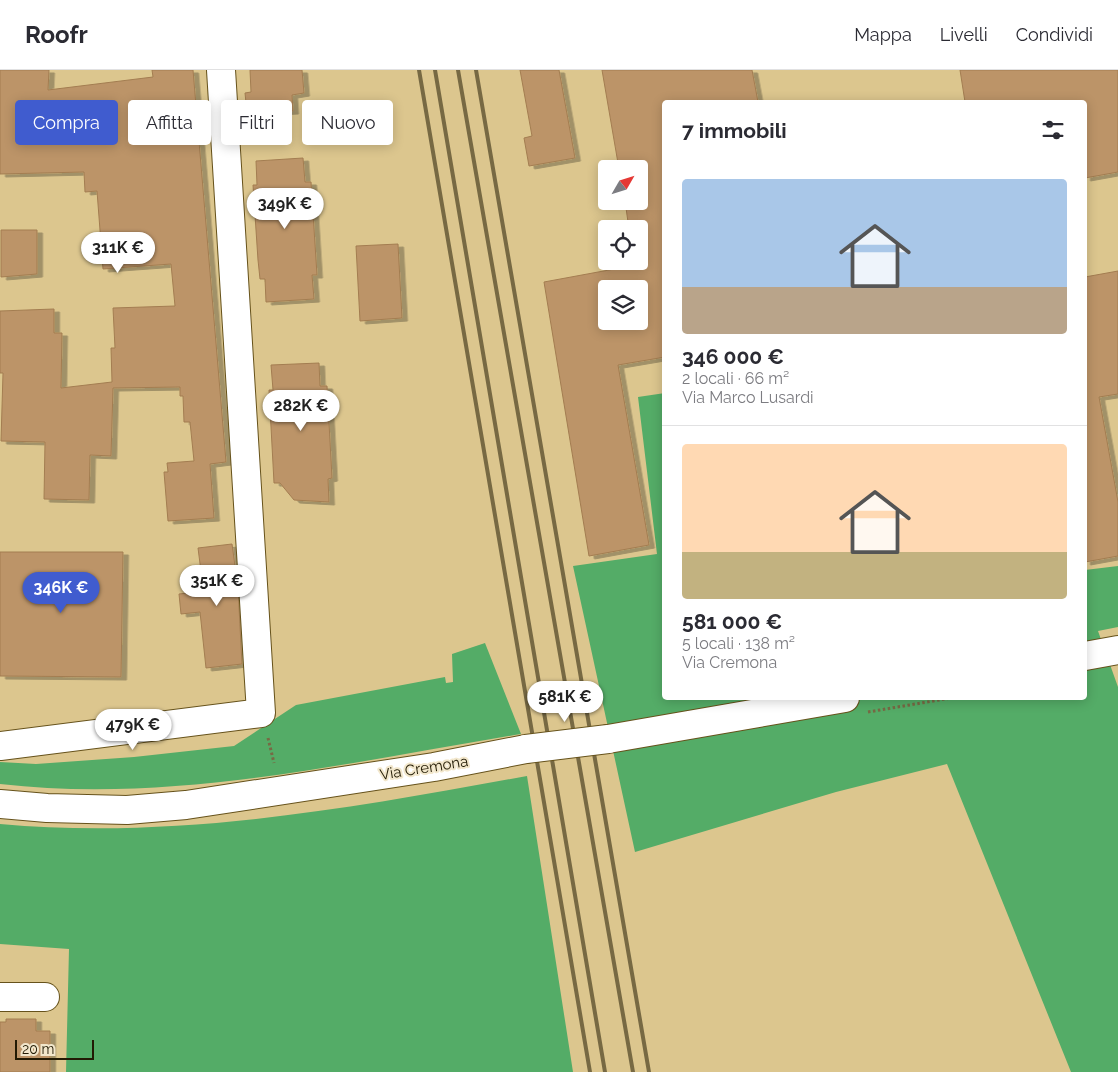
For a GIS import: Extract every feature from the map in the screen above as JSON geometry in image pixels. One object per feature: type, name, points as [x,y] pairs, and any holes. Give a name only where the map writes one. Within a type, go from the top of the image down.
[{"type":"street","points":[[0,746],[262,713],[221,70]]},
{"type":"street","points":[[1087,656],[1118,650]]},
{"type":"street","name":"Via Cremona","points":[[0,804],[48,808],[127,810],[186,805],[434,767],[526,749],[608,739],[833,700]]},
{"type":"street","points":[[0,997],[45,998]]},
{"type":"path","points":[[262,713],[276,768]]},
{"type":"green space","points":[[662,393],[662,700],[1087,700],[1087,570],[1118,566],[1118,627],[1098,631],[1118,687],[1118,1072],[1071,1072],[947,764],[836,792],[635,852],[573,566],[657,554],[638,397]]},
{"type":"green space","points":[[485,643],[521,734],[262,777],[196,784],[131,789],[65,789],[0,784],[0,762],[36,764],[134,757],[234,746],[296,705],[445,677],[446,683],[453,682],[452,654]]},
{"type":"green space","points":[[527,776],[573,1072],[66,1072],[69,949],[0,944],[0,824],[66,828],[133,828],[265,818],[396,799]]},
{"type":"building","points":[[0,70],[49,70],[48,90],[153,77],[152,70],[193,70],[196,100],[128,100],[128,145],[199,145],[226,462],[210,464],[214,518],[168,521],[164,472],[168,472],[167,463],[194,461],[190,422],[184,422],[183,396],[180,396],[180,387],[113,388],[111,456],[90,455],[89,500],[44,499],[45,442],[1,441],[3,373],[0,373],[0,311],[54,309],[54,333],[62,333],[61,388],[112,382],[111,348],[115,348],[113,308],[175,306],[171,264],[103,269],[97,191],[85,192],[84,172],[0,174]]},
{"type":"building","points":[[250,70],[302,70],[304,93],[292,95],[293,111],[292,100],[246,100],[245,93],[251,92]]},
{"type":"building","points":[[520,70],[559,70],[575,158],[529,166],[524,138],[532,136]]},
{"type":"building","points":[[602,70],[752,70],[758,100],[662,100],[662,358],[618,365],[649,545],[589,556],[544,282],[609,270],[648,270],[648,220],[628,220],[626,210],[648,210],[648,160],[617,160]]},
{"type":"building","points":[[960,70],[1118,70],[1118,172],[1087,178],[1087,100],[965,100]]},
{"type":"building","points":[[303,158],[305,182],[311,182],[317,275],[312,275],[314,299],[266,302],[265,279],[260,279],[258,260],[253,185],[257,185],[256,161]]},
{"type":"building","points":[[1,230],[37,230],[37,274],[1,277]]},
{"type":"building","points":[[398,244],[402,318],[360,321],[356,246]]},
{"type":"building","points":[[1118,271],[1118,394],[1099,397],[1118,502],[1118,556],[1087,562],[1087,277]]},
{"type":"building","points":[[319,363],[320,386],[327,386],[332,478],[328,479],[329,502],[294,500],[280,483],[274,483],[269,390],[273,390],[271,365]]},
{"type":"building","points":[[232,544],[238,588],[242,664],[206,668],[200,612],[181,614],[179,594],[198,592],[197,588],[203,587],[198,548]]},
{"type":"building","points":[[0,552],[123,552],[121,677],[0,676]]},
{"type":"building","points":[[6,1019],[36,1019],[36,1031],[50,1031],[50,1072],[0,1072],[0,1022],[6,1022]]},
{"type":"railway","points":[[419,70],[590,1072]]},
{"type":"railway","points":[[435,70],[605,1072]]},
{"type":"railway","points":[[458,70],[633,1072]]},
{"type":"railway","points":[[476,70],[649,1072]]}]
